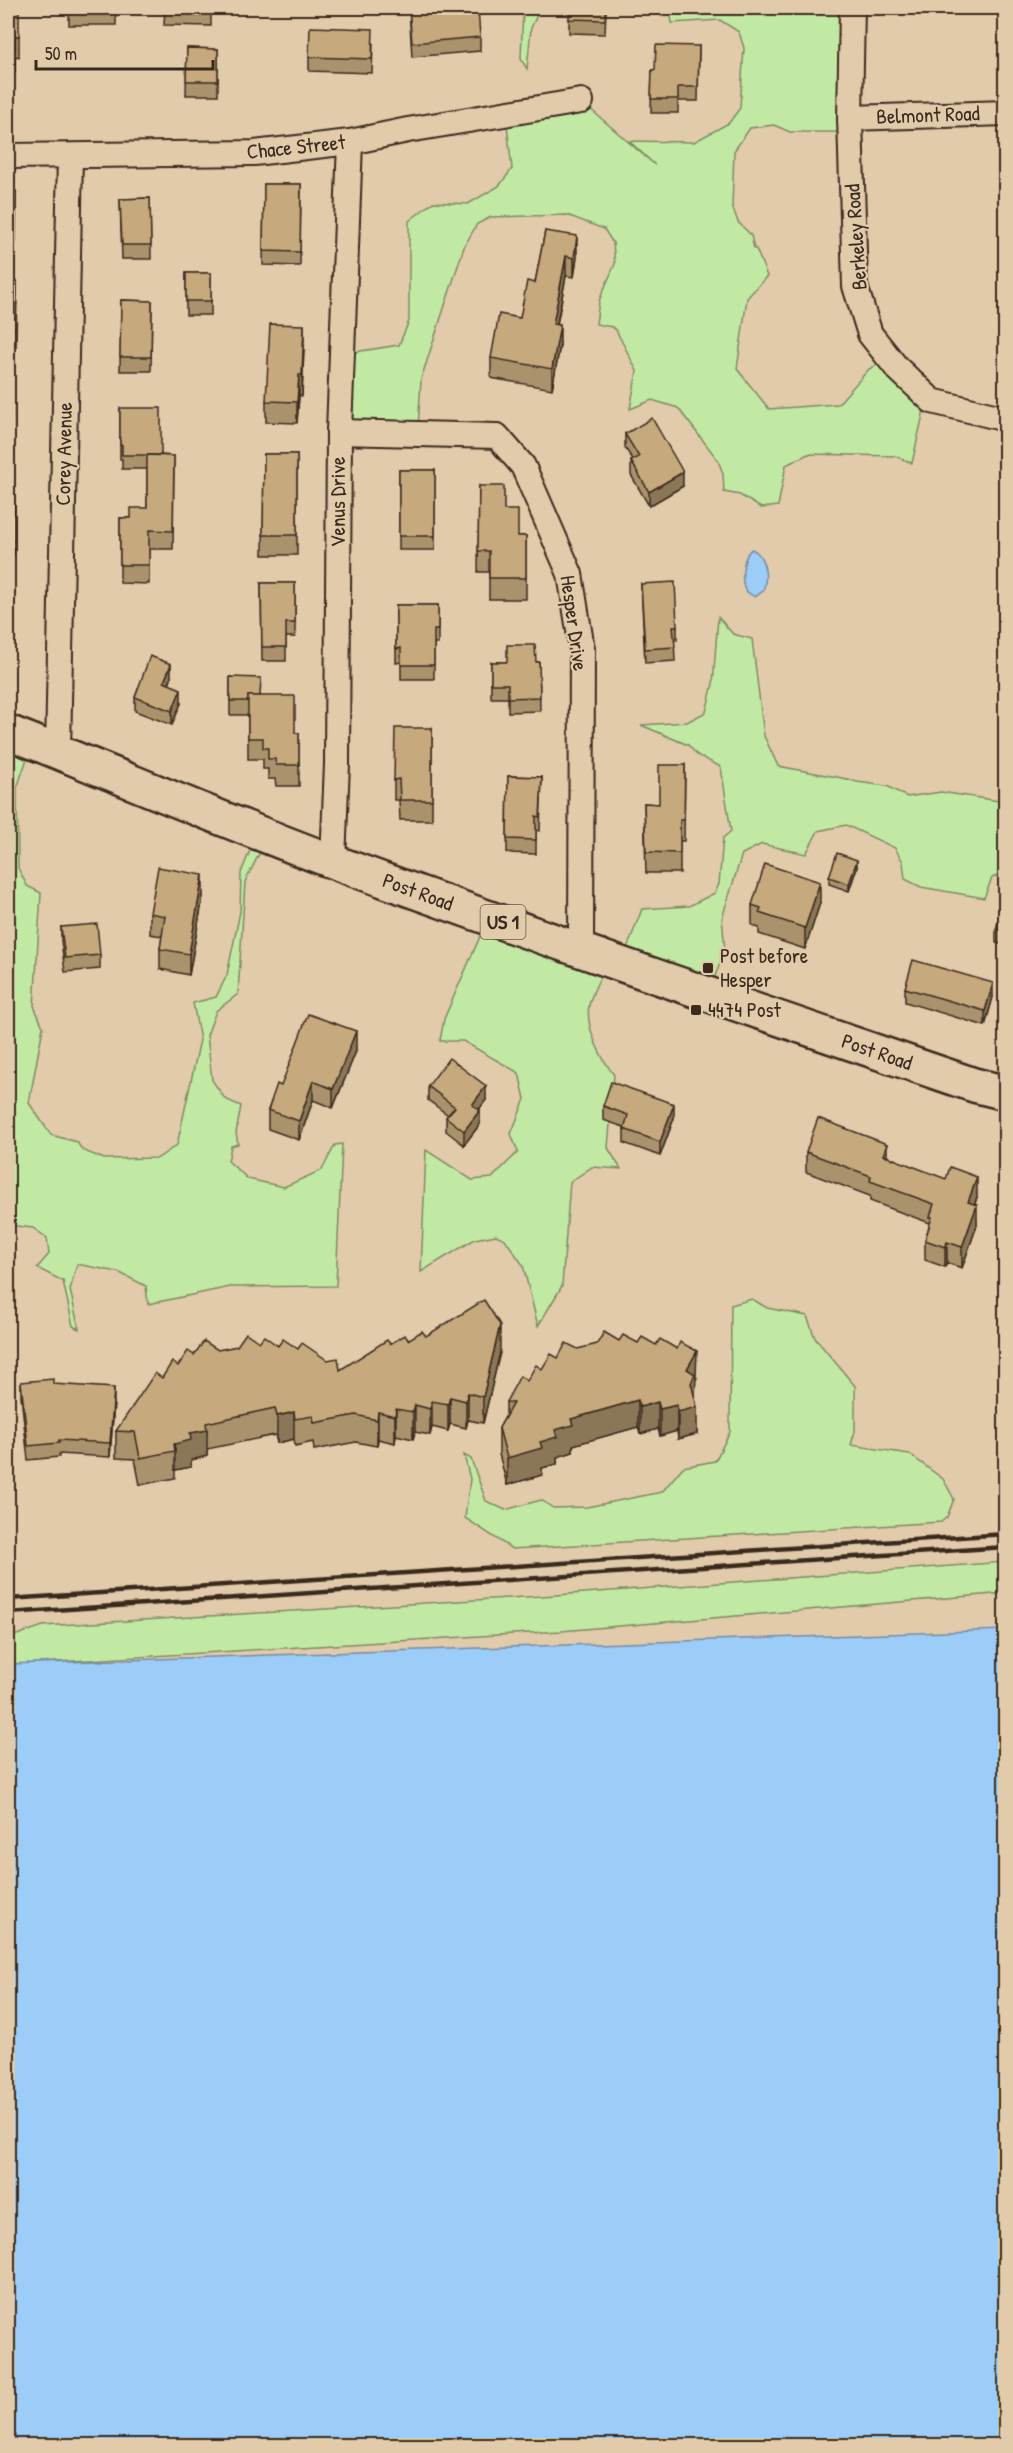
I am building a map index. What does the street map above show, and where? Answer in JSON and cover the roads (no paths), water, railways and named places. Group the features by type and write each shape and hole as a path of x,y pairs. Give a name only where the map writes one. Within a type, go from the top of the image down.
{"main road":[{"name":"Post Road","path":"8,732 156,793 333,861 580,950 974,1085 1005,1093"}],"street":[{"name":"Berkeley Road","path":"852,8 850,118 855,286 870,334 897,368 932,401 1005,419"},
{"name":"Chace Street","path":"8,156 254,153 350,142 581,101"},
{"name":"Belmont Road","path":"850,118 1005,112"},
{"name":"Venus Drive","path":"333,861 337,764 339,432 350,142"},
{"name":"Corey Avenue","path":"58,752 70,156"},
{"name":"Hesper Drive","path":"339,432 497,436 523,466 533,487 570,574 582,649 580,950"}],"water":[{"path":"752,549 757,552 765,568 763,591 755,597 745,590 743,578 745,561"},
{"path":"1005,1630 1005,2445 8,2445 8,1664"}],"railway":[{"path":"8,1599 1006,1534"},
{"path":"8,1613 1006,1547"}],"place":[{"name":"Post before Hesper","path":"708,968"},
{"name":"4474 Post","path":"696,1010"}]}
